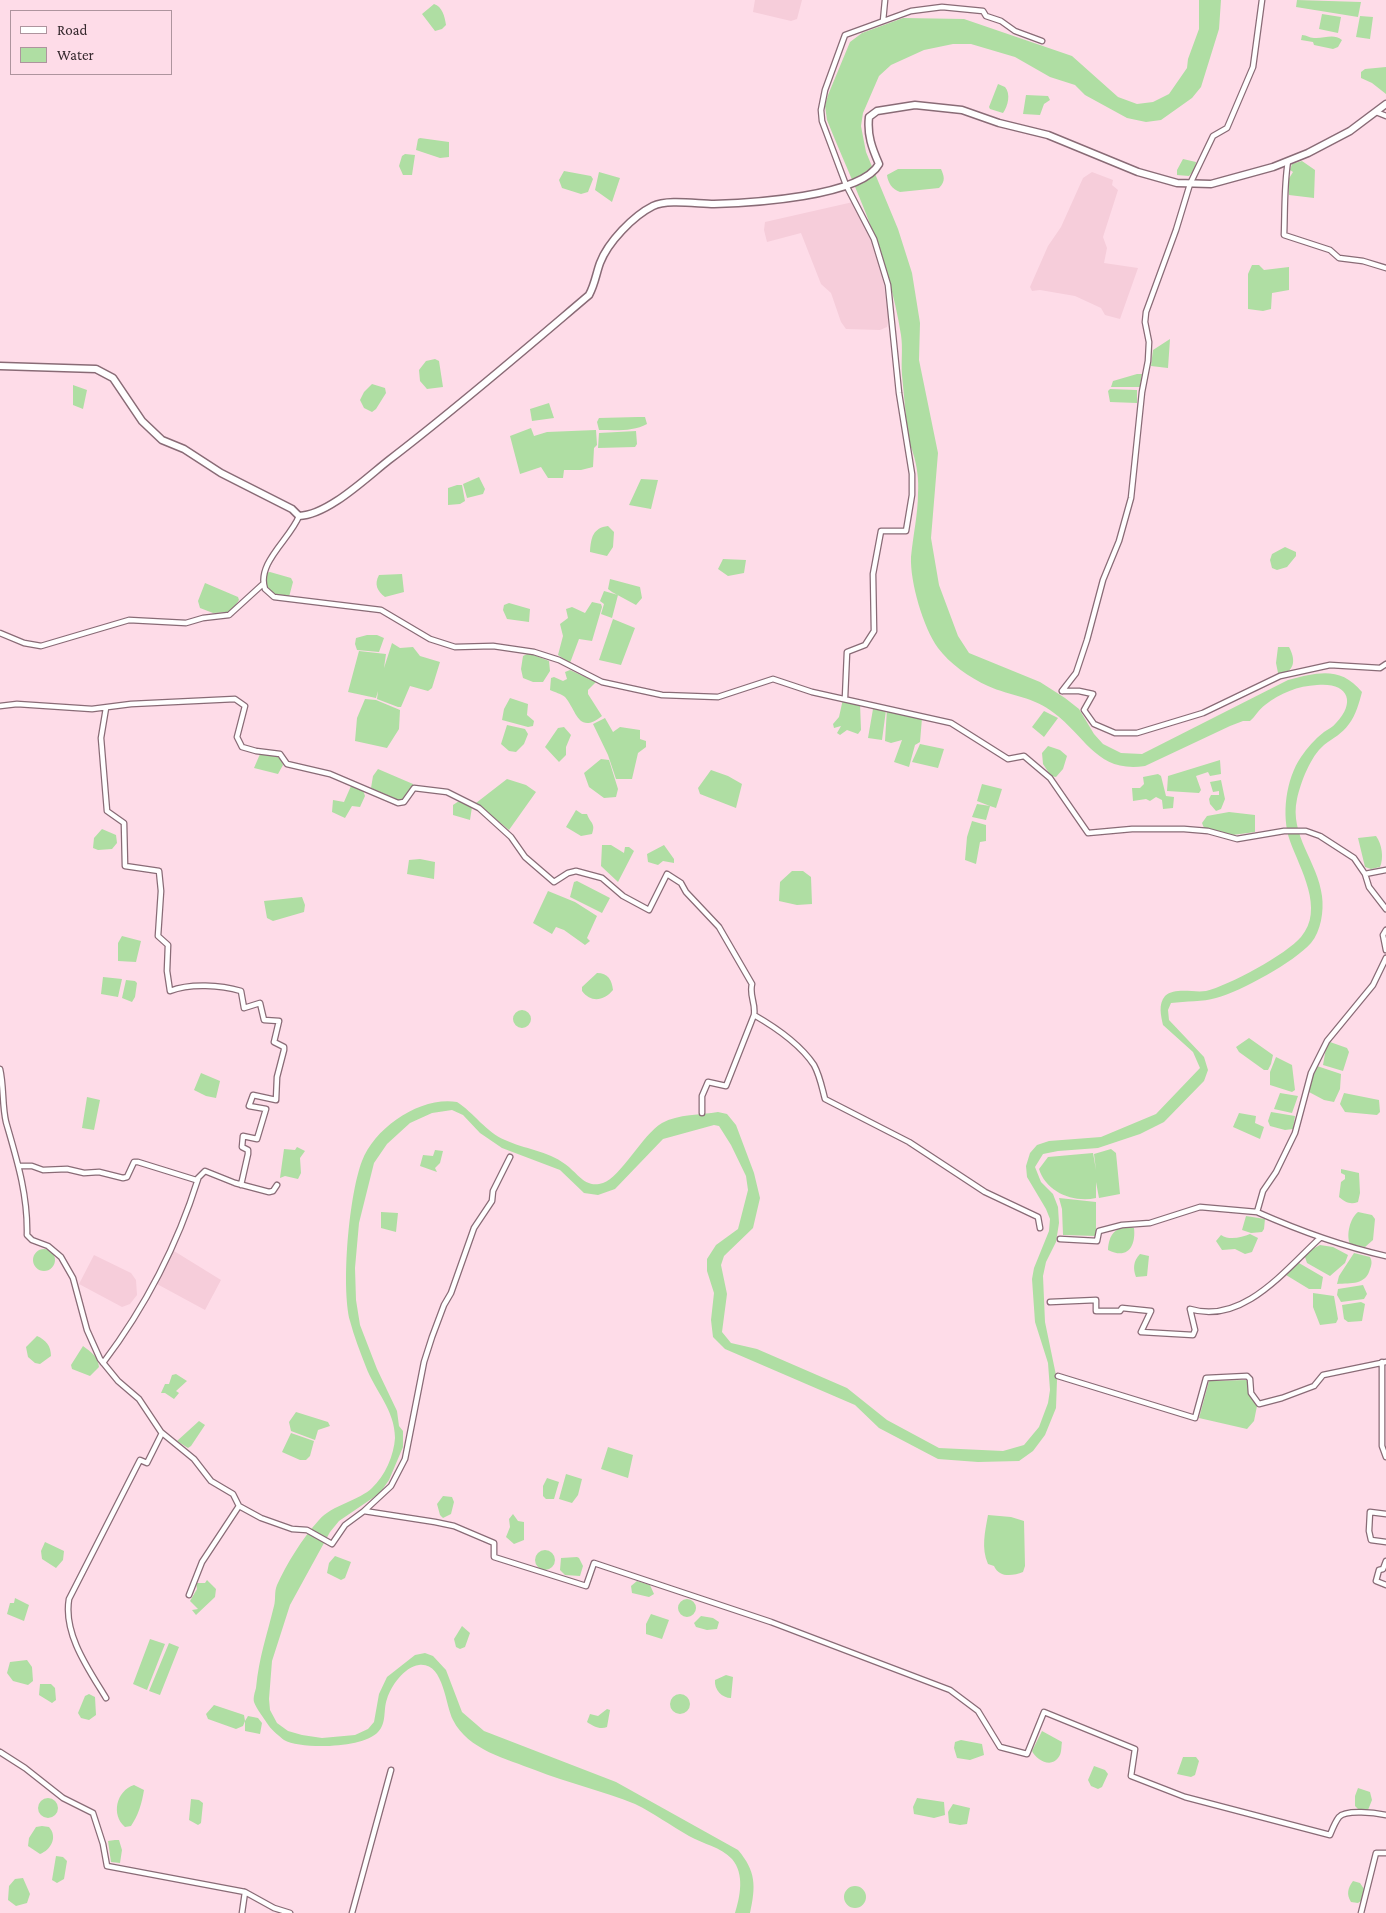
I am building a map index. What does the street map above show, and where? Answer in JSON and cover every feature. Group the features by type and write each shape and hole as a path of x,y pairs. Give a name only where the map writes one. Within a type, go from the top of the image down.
{"street":[{"path":"883,21 885,0"},
{"path":"1262,0 1254,67 1227,128 1213,136 1190,184 1176,230 1146,312 1145,322 1149,342 1148,361 1142,392 1131,498 1119,541 1103,580 1079,665 1076,673 1062,692 1079,690 1094,694 1084,710 1094,724 1115,733 1137,733 1203,713 1280,676 1330,665 1380,668 1386,664"},
{"path":"845,698 847,652 865,645 874,630 873,574 881,531 906,531 912,495 912,474 898,393 888,285 874,239 847,185 822,121 822,100 845,35 911,10 942,7 983,12 986,16 1001,21 1015,31 1042,41"},
{"path":"299,516 316,513 346,494 441,421 589,295 596,282 600,264 616,236 655,205 764,201 810,194 847,185 875,170 879,164 869,139 869,117 877,111 915,105 934,105 962,110 999,123 1048,135 1138,172 1177,183 1211,184 1288,161 1308,153 1350,131 1386,104"},
{"path":"1376,112 1386,116"},
{"path":"1288,161 1285,182 1284,236 1330,250 1339,258 1363,261 1386,268"},
{"path":"0,366 96,369 113,378 142,421 162,440 184,449 221,473 292,509 299,516"},
{"path":"0,634 24,643 41,646 129,620 186,623 203,618 230,615 263,584 268,564 282,541 295,527 299,516"},
{"path":"263,584 265,589 274,598 381,610 430,639 455,647 494,646 534,652 559,660 602,682 662,695 718,697 773,679 812,692 951,723 1008,759 1024,756 1050,778 1088,833 1132,829 1184,829 1208,831 1237,839 1300,830 1320,836 1354,858 1365,874 1369,887 1386,909"},
{"path":"0,706 16,704 92,709 193,700 235,699 245,706 237,737 242,747 280,754 287,764 330,774 398,802 404,802 414,788 447,792 479,808 511,837 525,857 554,882 568,873 576,871 602,878 623,896 649,910 667,874 681,883 686,892 719,927 752,984 750,994 756,1006 726,1086 708,1082 702,1096 702,1113"},
{"path":"106,708 102,738 107,811 124,824 125,866 158,871 161,891 158,936 168,945 167,971 170,991 187,987 232,988 241,991 244,1008 260,1003 264,1020 279,1021 274,1042 284,1047 284,1050 277,1077 276,1100 253,1095 250,1106 266,1109 257,1139 244,1136 242,1147 248,1150 248,1154 241,1185"},
{"path":"1365,874 1386,870"},
{"path":"1386,930 1382,935 1386,950"},
{"path":"1257,1212 1263,1191 1276,1172 1295,1133 1311,1073 1327,1040 1373,985 1386,958"},
{"path":"754,1015 772,1025 814,1065 820,1078 825,1099 830,1104 909,1142 985,1192 1038,1217 1040,1228"},
{"path":"0,1069 6,1120 20,1166 27,1203 27,1235 32,1240 48,1246 61,1257 72,1278 87,1330 103,1363 118,1381 139,1399 162,1433 194,1459 211,1481 233,1494 239,1506 277,1524 306,1530 332,1544 345,1525 364,1511 391,1486 405,1459 424,1362 432,1336 444,1305 452,1293 474,1228 492,1201 493,1191 510,1157"},
{"path":"20,1166 32,1166 43,1170 67,1169 84,1174 98,1172 123,1178 134,1162 138,1162 198,1179"},
{"path":"103,1363 155,1285 186,1219 198,1179 205,1170 241,1185 270,1192 274,1191 277,1185"},
{"path":"1060,1239 1097,1240 1098,1230 1150,1223 1200,1207 1257,1212 1349,1248 1386,1256"},
{"path":"1050,1302 1096,1300 1096,1310 1120,1312 1122,1308 1151,1311 1142,1332 1193,1335 1195,1330 1190,1309 1203,1313 1221,1311 1250,1298 1268,1287 1320,1238"},
{"path":"1058,1376 1195,1418 1206,1378 1247,1376 1250,1379 1251,1392 1259,1404 1314,1386 1323,1375 1384,1362 1382,1446 1386,1457"},
{"path":"106,1698 78,1648 67,1612 69,1600 140,1460 147,1463 162,1433"},
{"path":"189,1595 202,1562 239,1506"},
{"path":"364,1511 454,1526 494,1543 494,1557 586,1586 594,1563 770,1622 950,1690 978,1711 1000,1747 1027,1754 1044,1712 1135,1749 1131,1776 1185,1796 1330,1835 1339,1817 1343,1814 1367,1812 1386,1815"},
{"path":"1386,1514 1370,1512 1369,1531 1371,1540 1386,1542"},
{"path":"1386,1561 1383,1569 1379,1570 1376,1581 1386,1585"},
{"path":"0,1752 63,1798 93,1813 103,1844 107,1866 245,1892 274,1908 290,1913"},
{"path":"352,1913 390,1770"},
{"path":"1361,1913 1376,1853 1386,1852"},
{"path":"242,1913 245,1892"}],"shaded area":[{"path":"755,0 802,0 797,19 791,21 753,12"},
{"path":"1092,172 1113,180 1112,185 1118,190 1103,237 1107,248 1104,263 1138,268 1120,319 1105,315 1101,308 1075,296 1040,290 1032,291 1030,287 1048,246 1061,227 1083,178"},
{"path":"853,202 879,254 889,319 887,327 880,330 846,329 841,322 831,293 821,284 801,233 767,242 764,230 765,222"},
{"path":"174,1251 221,1280 205,1310 157,1284"},
{"path":"94,1255 131,1273 136,1280 137,1295 130,1304 122,1307 79,1284"}],"water":[{"path":"1199,0 1221,0 1219,29 1201,87 1192,98 1161,120 1146,122 1127,118 1085,95 1075,85 1050,77 1015,57 971,44 953,44 924,50 891,65 879,76 863,113 861,126 866,152 898,229 912,273 920,323 919,360 938,453 931,538 939,585 958,636 969,653 1040,682 1065,698 1079,709 1094,734 1103,744 1121,753 1142,754 1288,680 1299,677 1319,673 1337,675 1346,678 1362,692 1355,713 1346,728 1324,745 1314,756 1297,799 1297,825 1300,837 1315,872 1322,896 1321,921 1311,943 1293,959 1239,989 1211,999 1171,1003 1168,1010 1169,1020 1204,1057 1208,1070 1204,1081 1164,1122 1140,1134 1098,1148 1043,1154 1035,1167 1041,1182 1053,1194 1058,1207 1059,1223 1056,1242 1046,1262 1043,1276 1045,1322 1057,1380 1056,1408 1045,1435 1033,1451 1019,1461 978,1462 938,1459 879,1428 855,1405 725,1349 713,1337 711,1320 714,1293 707,1271 707,1259 716,1245 738,1229 748,1190 746,1176 731,1145 719,1126 714,1125 663,1139 615,1189 598,1195 584,1193 560,1170 502,1148 480,1133 463,1115 452,1110 432,1113 410,1123 387,1144 374,1163 359,1223 355,1268 356,1300 360,1325 377,1369 397,1411 399,1426 403,1431 403,1447 389,1480 380,1493 339,1521 330,1532 290,1605 272,1661 269,1699 270,1710 277,1723 288,1731 302,1735 322,1738 355,1735 368,1729 374,1722 379,1694 387,1677 415,1655 425,1653 433,1656 446,1670 462,1712 484,1731 616,1782 738,1850 748,1865 754,1887 750,1913 735,1913 740,1893 740,1878 736,1865 728,1855 689,1836 635,1804 547,1775 512,1762 478,1746 468,1739 453,1720 439,1677 434,1670 427,1666 419,1665 408,1669 399,1678 387,1699 383,1725 378,1732 371,1737 347,1744 318,1746 284,1740 269,1726 255,1705 254,1696 259,1666 275,1603 276,1588 285,1568 295,1551 319,1520 331,1510 367,1492 377,1483 388,1465 394,1445 395,1438 392,1418 370,1376 357,1344 347,1305 346,1264 350,1217 357,1176 368,1148 388,1126 401,1116 415,1109 443,1101 457,1102 498,1137 551,1156 591,1184 603,1183 617,1173 654,1129 662,1123 690,1115 718,1112 727,1114 736,1125 754,1173 760,1198 753,1228 724,1256 721,1265 727,1294 722,1332 731,1343 757,1349 847,1388 887,1420 939,1448 1003,1451 1024,1445 1039,1427 1048,1403 1050,1390 1048,1363 1035,1322 1032,1279 1034,1268 1049,1231 1050,1219 1027,1177 1026,1166 1030,1153 1037,1145 1049,1141 1101,1137 1156,1114 1200,1068 1193,1052 1163,1025 1161,1006 1165,996 1179,991 1206,991 1228,983 1271,960 1301,937 1308,926 1311,902 1304,876 1287,831 1286,798 1292,776 1301,757 1317,738 1336,723 1346,707 1347,701 1346,695 1336,687 1317,685 1296,689 1271,701 1250,721 1243,721 1230,726 1145,766 1129,767 1104,759 1054,713 1039,703 981,683 960,670 943,654 932,639 927,628 915,591 911,567 918,478 908,438 902,375 902,340 896,306 880,251 827,120 825,106 850,42 862,33 903,18 964,19 1072,56 1118,97 1137,104 1153,102 1169,94 1187,68 1188,59 1199,29"},
{"path":"1297,0 1361,2 1358,17 1296,7"},
{"path":"434,4 441,9 446,25 442,29 435,31 422,14"},
{"path":"1322,14 1341,17 1338,33 1319,29"},
{"path":"1360,16 1373,17 1370,39 1356,37"},
{"path":"1302,35 1314,38 1335,37 1342,40 1338,47 1333,49 1301,40"},
{"path":"1386,67 1386,94 1372,83 1361,78 1361,72 1365,69"},
{"path":"998,84 1005,87 1008,93 1007,104 1003,113 989,107"},
{"path":"1026,95 1048,96 1050,100 1044,104 1040,115 1023,114"},
{"path":"418,139 449,142 449,157 440,158 416,150"},
{"path":"405,154 415,155 412,175 403,175 399,166 402,156"},
{"path":"1183,159 1196,162 1195,169 1189,176 1177,175 1177,170"},
{"path":"1302,161 1315,170 1314,198 1289,195 1288,180 1293,172 1290,170 1292,164"},
{"path":"898,169 941,169 944,181 939,188 900,192 891,185 887,175"},
{"path":"564,171 591,176 593,179 588,192 581,194 562,188 559,180"},
{"path":"599,172 620,178 612,202 595,190"},
{"path":"1252,265 1259,265 1264,270 1289,267 1289,290 1272,293 1271,309 1263,311 1248,309 1248,274"},
{"path":"1170,339 1168,368 1151,366 1153,350"},
{"path":"435,359 439,361 443,387 427,389 420,381 419,370 426,361"},
{"path":"1142,374 1140,387 1111,387 1113,381"},
{"path":"372,384 385,388 386,393 372,412 364,408 360,400 364,392"},
{"path":"73,385 87,390 83,409 73,405"},
{"path":"1110,389 1137,390 1137,403 1110,402 1108,391"},
{"path":"549,403 554,418 532,421 530,409"},
{"path":"645,417 647,424 630,429 599,430 597,422 599,418"},
{"path":"531,428 534,436 547,432 596,430 597,445 594,448 593,467 581,470 564,470 563,478 548,478 541,467 520,474 510,436"},
{"path":"636,431 637,444 635,447 598,448 599,433"},
{"path":"479,477 485,489 483,494 467,498 463,484"},
{"path":"641,479 658,480 651,509 629,505"},
{"path":"462,485 465,501 460,504 448,505 448,488"},
{"path":"608,526 614,532 613,547 607,556 590,552 591,542 596,531"},
{"path":"1285,547 1296,552 1296,556 1287,567 1277,570 1272,568 1270,560 1272,554"},
{"path":"723,559 746,560 744,573 728,576 718,569"},
{"path":"270,572 291,578 293,582 289,597 273,594 270,591 266,584 266,573"},
{"path":"402,574 404,592 385,597 377,587 379,575"},
{"path":"610,579 640,587 642,598 636,605 612,592 608,589"},
{"path":"205,583 238,597 239,600 231,612 213,613 200,608 198,601"},
{"path":"604,591 618,595 612,618 601,614 604,604 600,601"},
{"path":"592,602 601,604 602,607 592,641 579,639 570,663 558,655 563,636 560,624 568,618 566,609 572,607 585,613"},
{"path":"509,603 530,609 529,622 507,619 503,610 504,605"},
{"path":"613,619 635,628 621,665 599,660"},
{"path":"377,635 384,638 379,652 357,650 356,638"},
{"path":"392,643 400,648 413,647 420,656 440,662 432,688 428,691 410,686 401,707 377,699 378,691 376,698 348,692 359,651 386,654 384,668"},
{"path":"1278,647 1289,647 1293,659 1290,670 1282,674 1278,673 1276,663"},
{"path":"529,653 549,661 550,671 543,682 533,682 523,678 521,669 523,656"},
{"path":"570,670 596,682 588,690 588,694 602,716 594,721 583,722 565,697 550,690 551,678 554,677 563,681 567,679 565,672"},
{"path":"510,698 528,704 527,715 534,721 533,726 528,727 502,720 504,709"},
{"path":"365,699 376,700 400,710 399,729 387,748 355,741 357,718"},
{"path":"843,699 860,703 861,730 858,734 847,730 840,735 837,733 841,726 834,728 833,724 839,717"},
{"path":"873,709 886,710 882,740 868,738"},
{"path":"887,709 922,718 920,742 915,745 909,767 894,762 902,740 891,743 885,741"},
{"path":"1044,711 1058,718 1044,737 1032,727"},
{"path":"605,718 613,732 620,727 640,730 640,739 646,741 646,747 638,753 632,779 616,779 608,755 593,724"},
{"path":"507,725 525,729 528,734 524,744 516,752 509,751 501,744"},
{"path":"564,727 571,735 566,747 566,755 559,762 545,747 558,728"},
{"path":"920,744 944,749 938,768 912,762"},
{"path":"1048,746 1060,750 1067,756 1063,769 1056,777 1051,776 1043,764 1042,753"},
{"path":"260,754 280,757 283,765 278,774 254,768"},
{"path":"601,759 609,760 618,789 616,797 604,798 589,787 584,773"},
{"path":"1220,760 1221,774 1210,776 1208,772 1196,776 1201,790 1199,793 1167,791 1168,776"},
{"path":"378,769 413,784 413,790 401,801 371,788 373,776"},
{"path":"711,770 728,776 742,784 736,808 700,794 698,788"},
{"path":"1158,774 1161,776 1166,796 1174,797 1173,808 1163,809 1162,800 1156,797 1150,801 1146,799 1133,801 1132,788 1140,788 1144,784 1143,777"},
{"path":"507,779 526,785 536,792 509,830 476,803"},
{"path":"1221,780 1225,799 1221,809 1216,811 1210,804 1209,799 1211,795 1219,795 1219,791 1213,792 1210,782"},
{"path":"982,784 1002,789 996,808 977,801"},
{"path":"351,786 363,790 365,796 360,807 352,806 345,818 332,812 333,800 344,802"},
{"path":"459,801 472,807 470,820 453,815 453,805"},
{"path":"977,804 990,806 986,820 972,817"},
{"path":"576,810 582,814 587,814 593,825 592,834 581,836 566,827"},
{"path":"1229,812 1255,815 1255,832 1233,835 1204,828 1202,823 1207,816"},
{"path":"972,821 986,825 986,841 980,842 976,864 965,860 967,837"},
{"path":"102,829 116,835 117,843 112,849 98,850 93,848 94,838"},
{"path":"1376,836 1381,847 1382,859 1380,867 1371,869 1365,867 1358,838"},
{"path":"602,845 611,845 624,853 625,847 629,847 634,851 618,882 601,866"},
{"path":"664,845 674,859 674,863 663,861 658,865 648,862 647,854"},
{"path":"420,859 435,862 434,879 407,874 409,860"},
{"path":"792,871 803,871 811,877 812,904 797,905 779,901 780,882"},
{"path":"577,881 610,898 602,913 570,897 574,882"},
{"path":"548,891 575,902 597,916 587,938 590,941 585,945 564,930 556,927 552,934 533,923"},
{"path":"302,897 305,905 304,912 273,921 267,918 264,901"},
{"path":"122,936 141,941 136,962 118,961 118,943"},
{"path":"597,973 604,974 609,978 613,990 602,998 593,999 582,991 582,987"},
{"path":"103,977 122,979 118,997 101,994"},
{"path":"126,980 137,983 135,997 132,1002 122,998"},
{"path":"522,1010 530,1015 531,1019 526,1027 522,1028 514,1023 513,1019 518,1011"},
{"path":"1249,1038 1273,1055 1268,1070 1264,1070 1239,1052 1236,1047"},
{"path":"1330,1042 1347,1048 1349,1052 1343,1071 1323,1065 1326,1048"},
{"path":"1276,1057 1292,1065 1295,1090 1292,1092 1270,1085 1270,1072"},
{"path":"1317,1066 1341,1074 1340,1089 1334,1102 1324,1100 1309,1092"},
{"path":"201,1073 220,1081 216,1098 206,1096 194,1090"},
{"path":"1280,1093 1298,1096 1292,1113 1274,1109"},
{"path":"1344,1093 1379,1100 1380,1112 1377,1115 1345,1112 1340,1104"},
{"path":"87,1097 100,1100 94,1130 82,1128"},
{"path":"1271,1112 1295,1116 1293,1129 1285,1130 1270,1126 1268,1121"},
{"path":"1239,1113 1256,1116 1255,1123 1264,1127 1260,1139 1233,1127"},
{"path":"297,1147 305,1151 300,1158 301,1173 298,1179 285,1176 280,1178 284,1149 295,1150"},
{"path":"1111,1149 1116,1153 1120,1194 1099,1198 1096,1182 1096,1198 1078,1199 1070,1197 1054,1190 1039,1169 1048,1157 1093,1153 1096,1170 1094,1154"},
{"path":"435,1150 443,1151 440,1163 435,1168 437,1172 420,1166 423,1155 433,1156"},
{"path":"1341,1169 1359,1173 1360,1193 1358,1202 1348,1202 1339,1197 1341,1182 1345,1179"},
{"path":"1059,1198 1096,1202 1096,1236 1063,1235 1062,1209"},
{"path":"381,1212 398,1213 396,1232 381,1228"},
{"path":"1358,1212 1372,1215 1375,1219 1373,1240 1365,1247 1350,1244 1349,1240 1351,1222"},
{"path":"1246,1216 1265,1219 1262,1232 1251,1233 1242,1230"},
{"path":"1134,1228 1134,1240 1129,1250 1115,1253 1108,1250 1111,1236 1117,1230"},
{"path":"1250,1234 1258,1238 1252,1252 1245,1254 1235,1249 1222,1250 1216,1241 1221,1235 1232,1238"},
{"path":"1320,1245 1333,1247 1348,1255 1345,1263 1330,1276 1307,1263 1305,1257 1307,1252"},
{"path":"44,1249 52,1252 55,1260 52,1268 44,1271 36,1268 33,1260 36,1252"},
{"path":"1354,1253 1370,1257 1371,1264 1368,1274 1361,1281 1337,1284 1339,1276"},
{"path":"1140,1254 1149,1256 1147,1276 1136,1277 1134,1265"},
{"path":"1299,1263 1323,1277 1321,1289 1309,1289 1286,1275"},
{"path":"1363,1285 1367,1294 1364,1299 1341,1302 1337,1295 1338,1289"},
{"path":"1313,1293 1334,1296 1338,1319 1336,1323 1320,1325 1313,1307"},
{"path":"1361,1302 1365,1304 1362,1321 1348,1322 1344,1319 1342,1305"},
{"path":"37,1336 43,1339 51,1352 51,1356 40,1364 35,1363 28,1357 26,1347"},
{"path":"83,1346 94,1355 99,1367 90,1376 72,1369 71,1365"},
{"path":"176,1374 187,1381 176,1391 179,1393 174,1399 165,1393 161,1393 165,1384 169,1384 172,1375"},
{"path":"1246,1380 1248,1382 1249,1394 1257,1406 1254,1421 1247,1429 1199,1418 1209,1381"},
{"path":"296,1412 328,1422 330,1426 318,1430 315,1440 291,1431 289,1422"},
{"path":"199,1421 205,1425 191,1446 188,1448 177,1441"},
{"path":"291,1433 314,1441 310,1456 306,1460 300,1460 282,1452"},
{"path":"608,1447 633,1455 628,1478 601,1469"},
{"path":"566,1474 582,1479 578,1495 572,1503 559,1499"},
{"path":"547,1478 559,1482 554,1499 546,1499 543,1496 543,1486"},
{"path":"443,1496 452,1497 454,1502 451,1514 443,1518 440,1515 437,1504"},
{"path":"513,1514 518,1521 524,1522 524,1540 514,1544 506,1537 510,1527 509,1519"},
{"path":"988,1515 1011,1517 1024,1521 1025,1566 1023,1572 1007,1575 999,1573 994,1566 988,1564 984,1546"},
{"path":"45,1542 64,1551 63,1560 56,1568 42,1559 41,1551"},
{"path":"545,1550 552,1553 555,1560 552,1567 545,1570 538,1567 535,1560 538,1553"},
{"path":"335,1556 351,1562 345,1578 341,1580 327,1573 329,1563"},
{"path":"577,1557 583,1566 580,1576 565,1575 560,1570 561,1558"},
{"path":"207,1580 216,1589 215,1597 196,1615 192,1610 198,1609 190,1601 197,1589 196,1583 205,1583"},
{"path":"637,1581 650,1585 654,1594 649,1597 632,1593 631,1586"},
{"path":"15,1598 29,1605 24,1621 7,1614 10,1603 14,1603"},
{"path":"683,1599 691,1599 696,1604 694,1615 683,1617 678,1612 678,1604"},
{"path":"651,1614 669,1620 662,1639 646,1634 646,1624"},
{"path":"701,1616 713,1618 719,1622 717,1629 707,1630 696,1627 694,1623"},
{"path":"462,1626 470,1633 465,1647 460,1649 456,1647 454,1639"},
{"path":"150,1639 165,1644 147,1690 133,1684"},
{"path":"169,1643 179,1647 160,1695 149,1691"},
{"path":"27,1660 32,1667 33,1681 28,1685 13,1681 7,1673 10,1662"},
{"path":"726,1675 733,1677 731,1698 719,1693 715,1684 715,1680"},
{"path":"40,1684 51,1684 55,1688 56,1700 52,1703 39,1695"},
{"path":"89,1694 95,1697 96,1715 89,1720 81,1718 78,1713 85,1696"},
{"path":"680,1694 687,1697 690,1704 687,1711 680,1714 673,1711 670,1704 673,1697"},
{"path":"214,1705 244,1715 245,1721 243,1726 236,1729 208,1719 206,1714"},
{"path":"607,1709 610,1710 607,1727 599,1728 587,1722 590,1714 598,1716"},
{"path":"248,1716 258,1718 262,1723 260,1734 245,1731 245,1721"},
{"path":"1042,1731 1062,1742 1061,1752 1055,1761 1044,1762 1032,1751"},
{"path":"961,1740 982,1744 984,1755 970,1760 957,1758 954,1748 955,1742"},
{"path":"1183,1757 1196,1757 1199,1761 1195,1775 1191,1777 1177,1774"},
{"path":"1094,1766 1105,1770 1108,1774 1102,1787 1098,1789 1091,1786 1088,1780"},
{"path":"134,1785 144,1790 143,1795 131,1826 125,1827 118,1816 118,1804 123,1792"},
{"path":"1358,1788 1370,1792 1372,1800 1368,1810 1359,1810 1355,1806 1355,1796"},
{"path":"48,1798 55,1801 58,1808 55,1815 48,1818 41,1815 38,1808 41,1801"},
{"path":"917,1798 944,1802 945,1815 934,1818 914,1814 913,1807"},
{"path":"191,1799 199,1800 203,1803 201,1823 198,1825 189,1820"},
{"path":"953,1804 970,1808 967,1824 949,1823 948,1812"},
{"path":"36,1827 49,1827 52,1831 53,1839 47,1850 40,1854 28,1846 29,1838"},
{"path":"119,1840 122,1850 120,1863 111,1862 108,1841"},
{"path":"56,1856 63,1857 67,1861 64,1879 57,1883 52,1880"},
{"path":"23,1878 30,1894 27,1903 16,1906 8,1900 9,1886 15,1879"},
{"path":"1353,1881 1360,1883 1364,1889 1361,1901 1358,1903 1351,1902 1348,1896"},
{"path":"855,1886 863,1889 866,1897 863,1905 855,1908 847,1905 844,1897 847,1889"}]}
